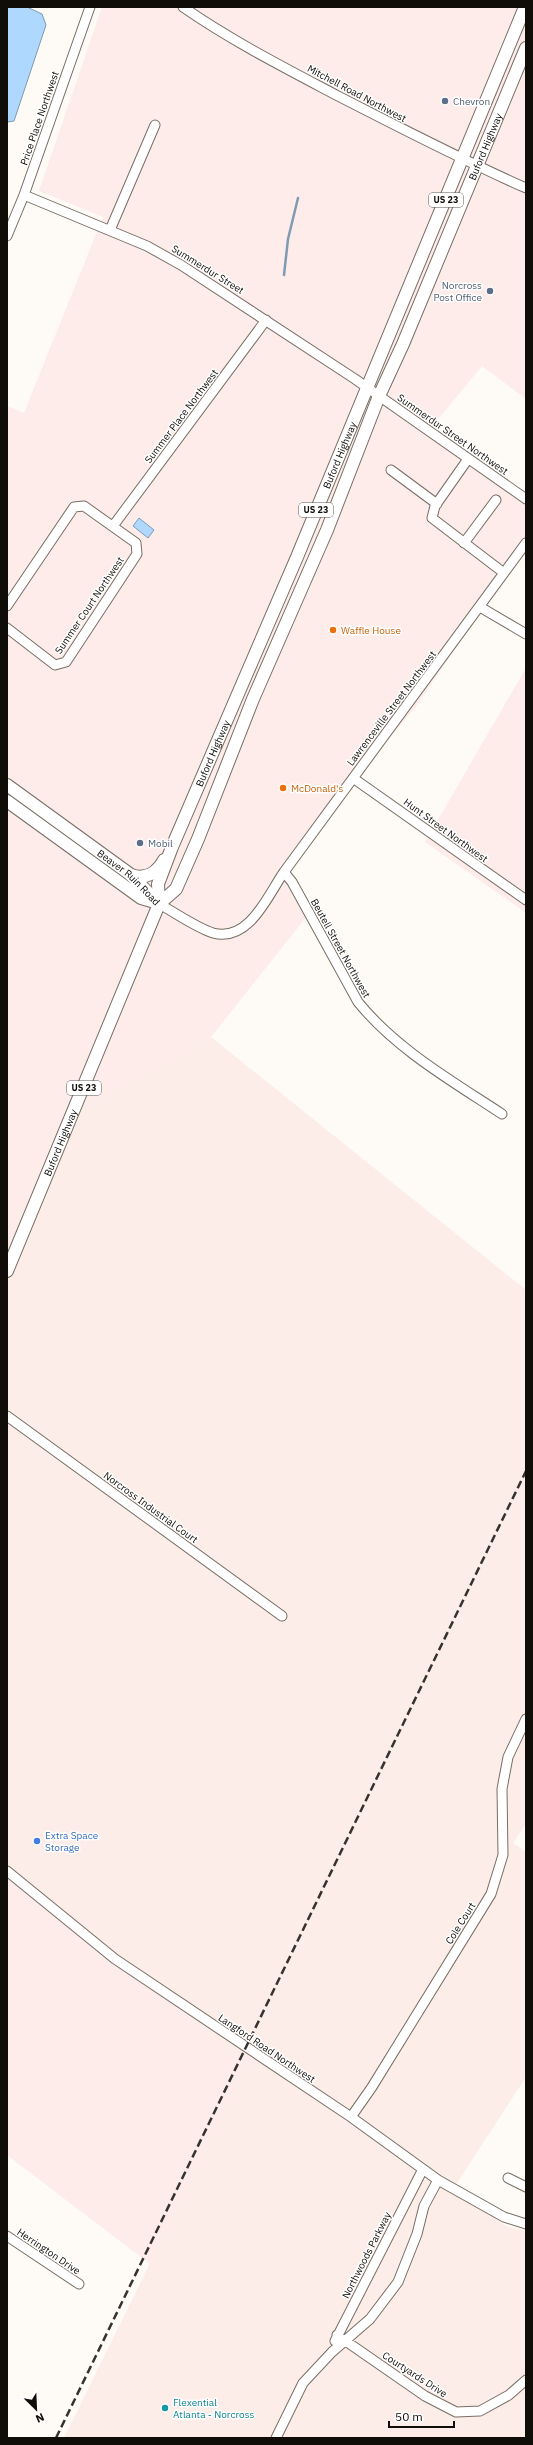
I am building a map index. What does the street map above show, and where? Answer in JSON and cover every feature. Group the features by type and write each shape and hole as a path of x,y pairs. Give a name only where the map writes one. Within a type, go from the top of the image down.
{"main road":[{"name":"Buford Highway","path":"160,904 158,884 172,847 248,670 526,7"},
{"name":"Buford Highway","path":"7,1271 160,904 176,889 263,677 327,530 379,396 478,167 526,48"},
{"path":"248,670 263,677"},
{"name":"Beaver Ruin Road","path":"7,785 131,875 160,904"},
{"name":"Beaver Ruin Road","path":"7,801 141,898 160,904"},
{"path":"131,875 138,877 149,875 159,869 172,847"}],"street":[{"name":"Price Place Northwest","path":"7,236 24,195 90,7"},
{"name":"Mitchell Road Northwest","path":"183,7 221,33 278,64 478,167 526,188"},
{"path":"110,230 155,125"},
{"name":"Summerdur Street","path":"24,195 147,246 178,263 367,387"},
{"name":"Summer Place Northwest","path":"112,526 266,320"},
{"name":"Summerdur Street Northwest","path":"367,387 526,499"},
{"path":"468,459 437,504 432,514 434,521 504,573"},
{"path":"391,470 437,504"},
{"path":"464,543 496,500"},
{"name":"Summer Court Northwest","path":"7,606 74,507 84,506 136,544 137,554 66,662 55,665 7,628"},
{"name":"Lawrenceville Street Northwest","path":"160,904 214,933 231,934 243,929 526,543"},
{"path":"480,607 526,634"},
{"name":"Hunt Street Northwest","path":"353,778 526,900"},
{"name":"Beutell Street Northwest","path":"284,872 292,882 358,1002 368,1015 379,1027 411,1052 502,1114"},
{"name":"Norcross Industrial Court","path":"7,1416 282,1616"},
{"name":"Cole Court","path":"351,2117 372,2087 491,1894 503,1855 502,1789 508,1757 526,1719"},
{"name":"Langford Road Northwest","path":"7,1871 115,1959 351,2117 438,2180 504,2217 526,2224"},
{"name":"Northwoods Parkway","path":"332,2352 337,2335 422,2169"},
{"path":"508,2178 526,2187"},
{"name":"Northwoods Parkway","path":"276,2438 302,2383 332,2352 370,2319 398,2282 417,2234 424,2206 438,2180"},
{"name":"Herrington Drive","path":"7,2236 79,2284"},
{"name":"Courtyards Drive","path":"337,2335 425,2396 456,2412 480,2411 509,2395 526,2380"}],"shaded area":[{"path":"102,7 526,7 526,399 482,366 425,435 526,499 526,543 415,708 329,809 282,874 311,911 211,1037 78,1112 7,1282 7,406 24,413 103,217 39,191"},
{"path":"526,668 526,913 425,842"},
{"path":"211,1037 526,1290 526,1824 513,1843 526,1852 526,2077 453,2189 506,2226 526,2231 526,2438 64,2438 246,2068 191,2018 7,1867 7,1282 78,1112"},
{"path":"7,1867 191,2018 246,2068 150,2264 7,2155"}],"water":[{"path":"7,7 27,7 42,14 46,25 14,121 7,122"},
{"path":"139,518 154,530 148,538 133,526"}],"waterway":[{"path":"284,275 288,239 298,198"}],"railway":[{"path":"56,2438 526,1471"}],"place":[{"name":"Chevron","path":"445,101"},
{"name":"Norcross Post Office","path":"490,291"},
{"name":"Waffle House","path":"333,630"},
{"name":"McDonald's","path":"283,788"},
{"name":"Mobil","path":"140,843"},
{"name":"Extra Space Storage","path":"37,1841"},
{"name":"Flexential Atlanta - Norcross","path":"165,2408"}]}
